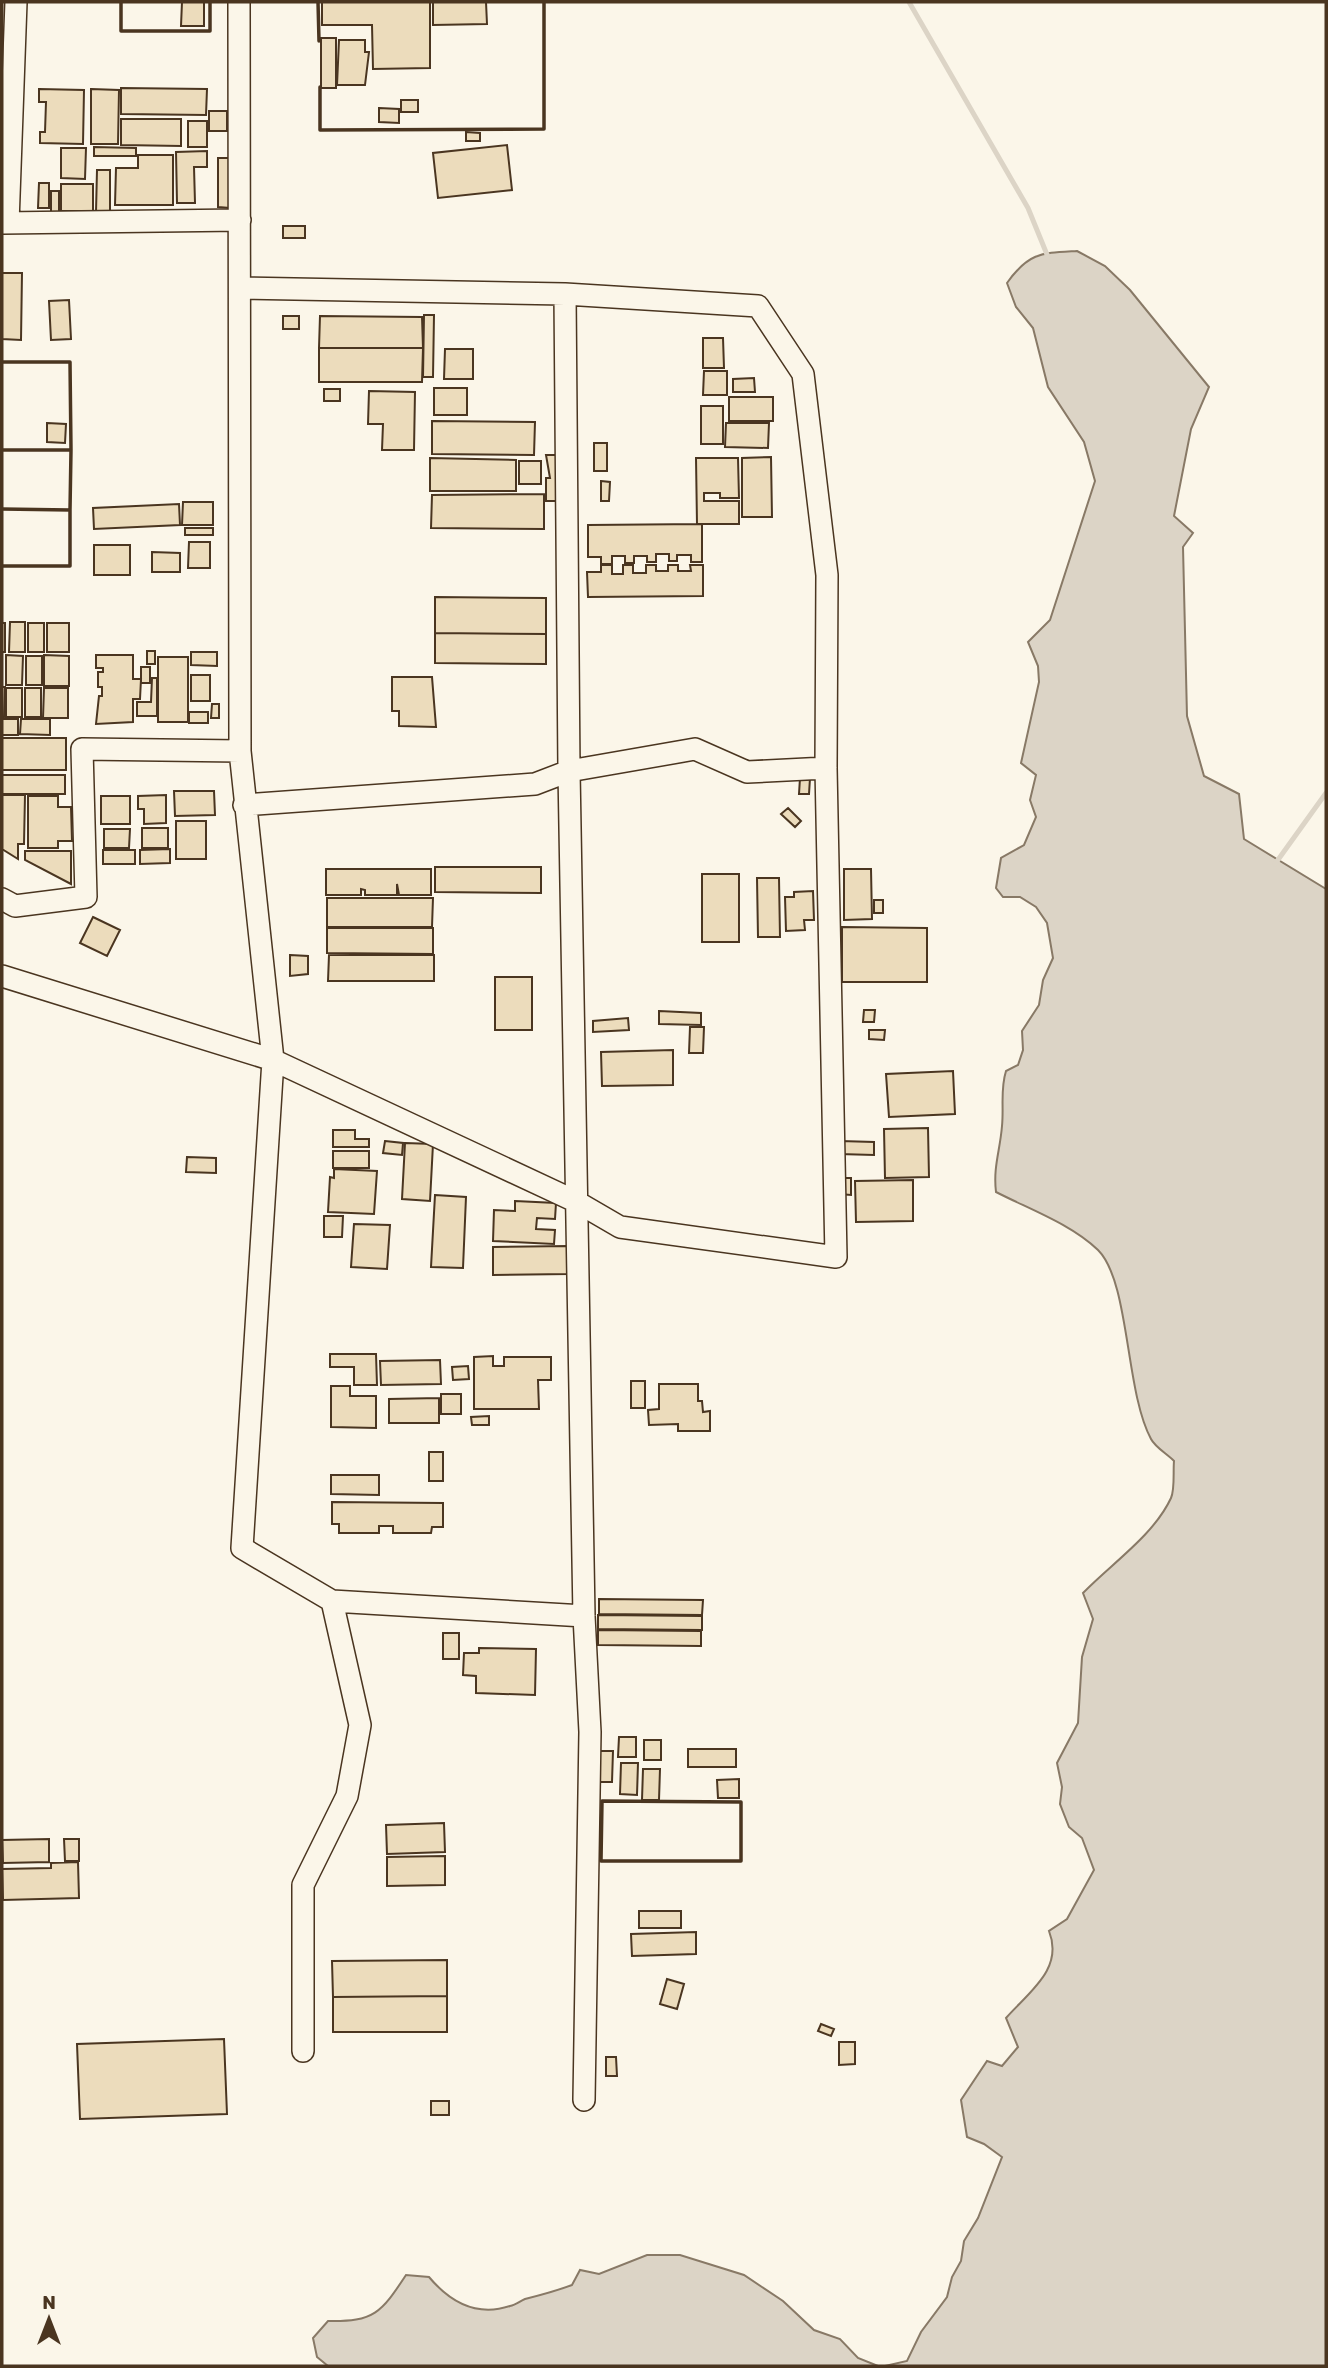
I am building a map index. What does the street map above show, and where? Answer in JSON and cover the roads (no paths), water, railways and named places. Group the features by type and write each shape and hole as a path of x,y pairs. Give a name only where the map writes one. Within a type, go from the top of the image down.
{"street":[{"path":"16,2 5,223 240,220"},
{"path":"239,2 242,288 237,402 240,751 273,1060 242,1548 332,1601 584,1616"},
{"path":"2,976 273,1060 577,1202 620,1227 836,1258 826,768 827,575 803,374 758,306 565,294 242,288"},
{"path":"565,294 569,771 584,1616 590,1732 584,2100"},
{"path":"2,899 15,906 86,897 82,749 240,751"},
{"path":"244,805 535,783 569,771 695,749 747,772 826,768"},
{"path":"303,2051 303,1885 347,1796 360,1725 332,1601"}],"waterway":[{"path":"909,2 1028,208 1048,257"},
{"path":"1275,864 1326,793"}]}
